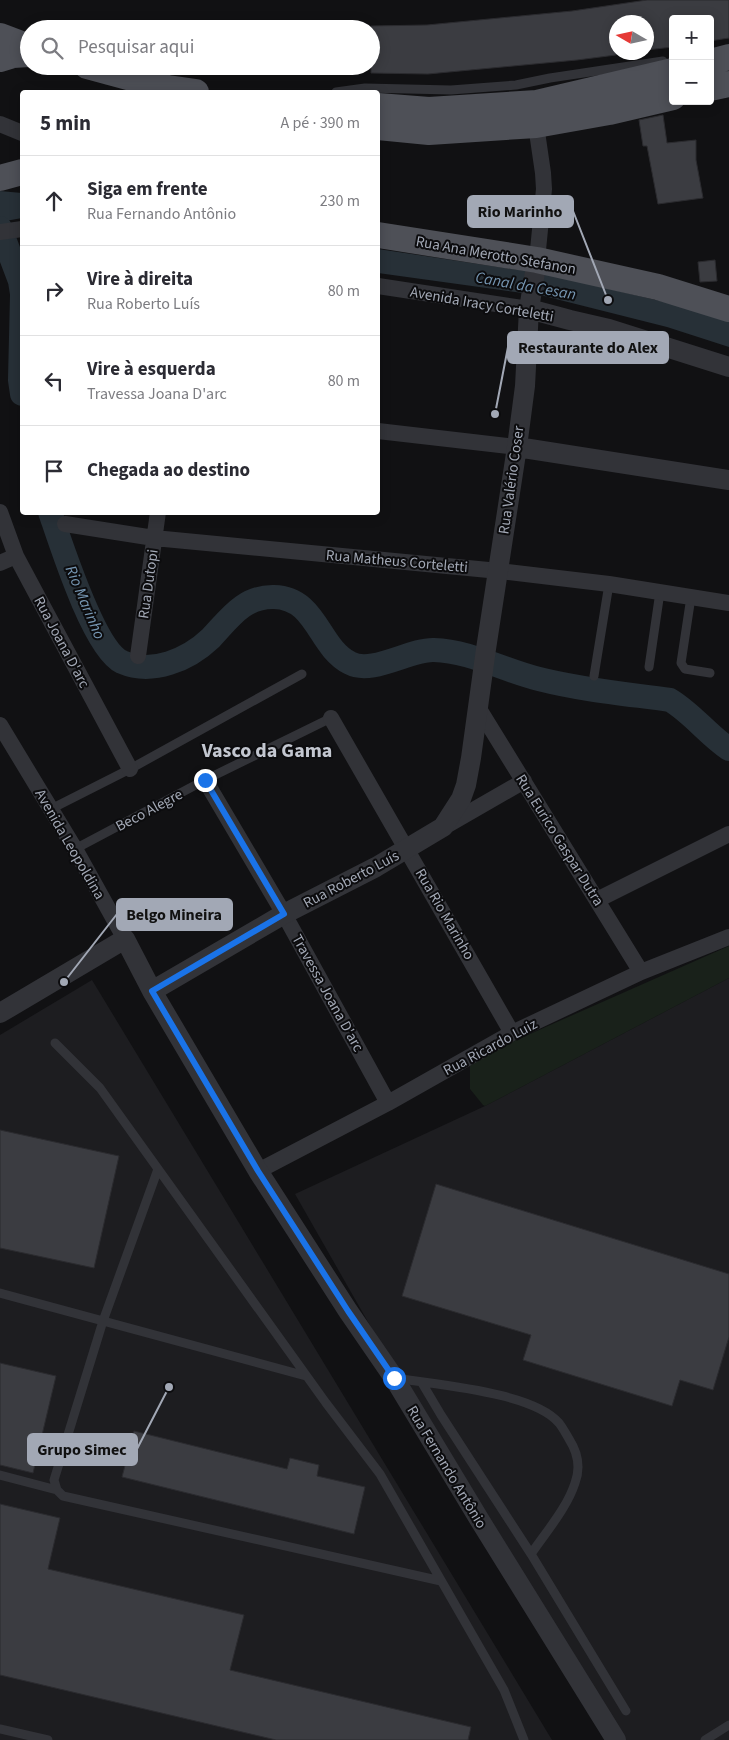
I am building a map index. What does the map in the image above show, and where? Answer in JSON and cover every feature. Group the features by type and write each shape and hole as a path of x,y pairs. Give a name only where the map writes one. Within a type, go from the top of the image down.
{"main road":[{"path":"0,36 20,44"},
{"path":"0,59 20,55"},
{"path":"714,61 729,56"},
{"path":"380,106 429,110 537,103 669,72"},
{"path":"120,75 182,90"},
{"path":"714,87 729,84"},
{"path":"380,127 429,132 536,125 609,112 669,98"},
{"path":"0,166 20,161"},
{"path":"0,173 20,178"},
{"path":"0,178 20,173"},
{"name":"Rua Ana Merotto Stefanon","path":"380,235 658,287 729,309"}],"street":[{"path":"0,124 20,132"},
{"name":"Rua Valério Coser","path":"443,827 461,800 466,785 479,709 486,649 517,447 525,386 530,302 544,189 536,125"},
{"path":"3,232 20,229"},
{"name":"Avenida Iracy Corteletti","path":"380,286 530,302 570,320 609,328 729,367"},
{"path":"380,432 517,447 729,480"},
{"name":"Rua Joana D'arc","path":"0,512 16,556 130,769"},
{"name":"Rua Dutopi","path":"138,656 158,515"},
{"name":"Rua Matheus Corteletti","path":"66,524 154,538 498,571 609,584 729,603"},
{"path":"0,562 16,556"},
{"name":"Rua Eurico Gaspar Dutra","path":"479,709 641,972"},
{"name":"Rua Rio Marinho","path":"331,718 512,1032"},
{"name":"Avenida Leopoldina","path":"0,724 75,848 152,991"},
{"name":"Travessa Joana D'arc","path":"205,780 284,914 388,1103"},
{"name":"Rua Roberto Luís","path":"152,991 284,914 368,871 524,781"},
{"path":"597,900 729,834"},
{"name":"Rua Ricardo Luiz","path":"258,1171 388,1103 512,1032 641,972 729,937"},
{"path":"0,1013 125,939"},
{"name":"Rua Fernando Antônio","path":"152,991 258,1171 348,1311 394,1378 484,1528 616,1740"}],"lane":[{"path":"714,57 729,56"},
{"path":"350,90 365,88 450,90 516,85 669,60"},
{"path":"594,676 609,584"},
{"path":"649,667 660,592"},
{"path":"691,597 681,663 685,669 710,673"},
{"path":"51,809 130,769 302,674"},
{"name":"Beco Alegre","path":"75,848 205,780 331,718"},
{"path":"55,1043 100,1088 306,1376 380,1474 504,1690 524,1740"},
{"path":"56,1490 54,1480 103,1321 158,1169"},
{"path":"0,1293 306,1376"},
{"path":"394,1378 516,1399 538,1408 559,1422 578,1457 578,1470 571,1493 531,1554"},
{"path":"422,1383 440,1415 531,1554 626,1712"},
{"path":"0,1476 56,1490 63,1496 441,1581"},
{"path":"705,1740 729,1725"},
{"path":"0,1729 48,1740"}],"shaded area":[{"path":"729,946 729,978 485,1106 470,1089 470,1064 480,1056"},
{"path":"729,978 729,1740 611,1740 428,1427 295,1194 485,1106"},
{"path":"92,980 552,1740 0,1740 0,1035"}],"water":[{"path":"0,191 20,193 20,218 0,222"},
{"name":"Canal da Cesan","path":"380,249 546,274 673,304 729,322 729,347 667,327 544,296 380,273"}],"building":[{"path":"647,0 729,0 729,38 714,40 714,15 669,15 669,47 654,49 654,15 609,15 609,56 428,74 380,73 380,26 427,25 572,11"},
{"path":"663,115 667,143 696,140 696,160 703,198 658,204 647,146 643,146 639,120"},
{"path":"715,260 717,281 700,282 698,262"},
{"path":"0,1130 119,1156 94,1268 0,1248"},
{"path":"436,1184 729,1274 729,1337 713,1390 680,1380 672,1406 523,1360 531,1335 402,1296"},
{"path":"0,1363 56,1376 33,1473 0,1465"},
{"path":"134,1431 287,1469 290,1458 319,1465 317,1476 365,1487 354,1534 122,1477"},
{"path":"0,1504 60,1518 48,1569 244,1615 230,1670 471,1727 468,1740 276,1740 0,1675"}],"waterway":[{"name":"Rio Marinho","path":"0,228 20,281"},
{"name":"Rio Marinho","path":"51,515 70,570 100,638 111,653 122,662 133,666 157,666 181,659 202,646 238,610 254,600 274,597 288,599 300,605 309,614 339,656 350,663 359,666 369,666 424,651 447,651 555,683 670,700 686,711 729,749"}],"place":[{"name":"Rio Marinho","path":"608,300"},
{"name":"Restaurante do Alex","path":"495,414"},
{"name":"Belgo Mineira","path":"64,982"},
{"name":"Grupo Simec","path":"169,1387"}],"district":[{"name":"Vasco da Gama","path":"267,750"}],"route":[{"path":"205,780 284,914 152,991 258,1171 348,1311 394,1378"}]}
